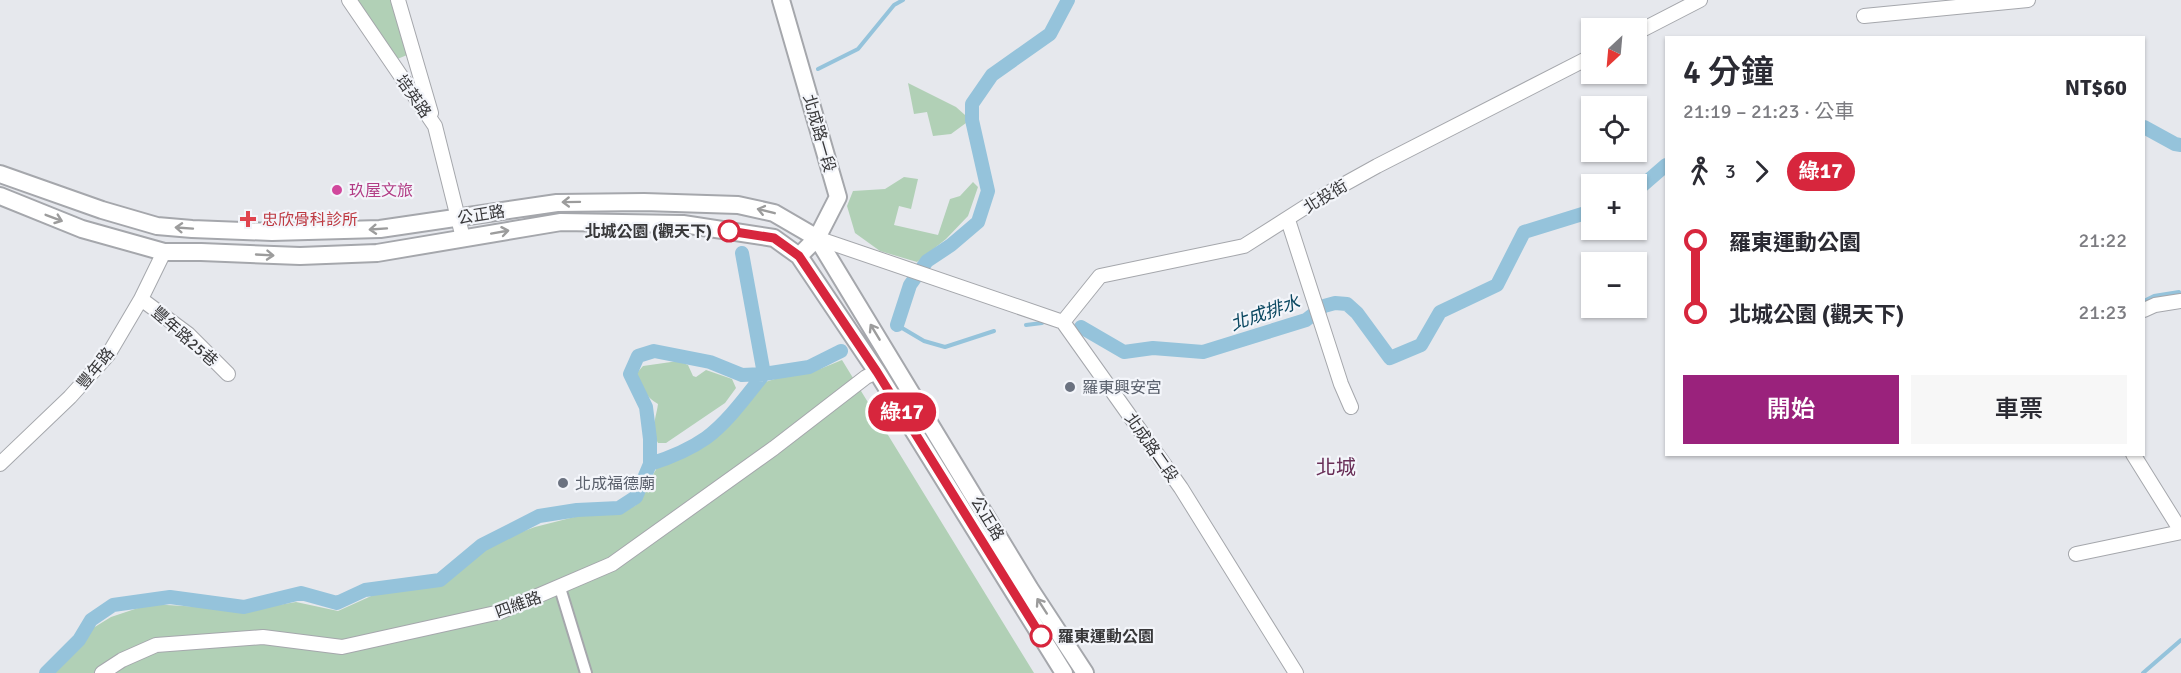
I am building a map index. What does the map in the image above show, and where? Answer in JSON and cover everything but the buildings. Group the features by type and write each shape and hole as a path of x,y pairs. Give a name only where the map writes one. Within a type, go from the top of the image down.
{"street":[{"name":"培英路","path":"349,0 435,126 464,238"},
{"path":"398,0 435,126"},
{"name":"北成路一段","path":"781,0 838,197 817,238 799,256"},
{"path":"1647,27 1700,0"},
{"path":"1864,16 2028,0"},
{"name":"北投街","path":"1063,322 1100,276 1244,246 1320,198 1377,166 1581,62"},
{"name":"公正路","path":"0,174 102,210 157,226 272,232 380,229 557,202 738,205 774,213 817,238 1030,589 1085,673"},
{"name":"公正路","path":"0,196 82,229 164,252 300,256 377,253 561,222 683,224 774,238 799,256 877,372 1064,673"},
{"path":"1287,220 1350,407"},
{"path":"817,238 1063,322"},
{"name":"豐年路","path":"0,464 70,397 108,355 141,299 164,252"},
{"name":"豐年路25巷","path":"141,299 188,334 228,374"},
{"path":"2145,310 2155,305 2181,301"},
{"name":"北成路二段","path":"1063,322 1181,488 1296,673"},
{"path":"877,372 893,362"},
{"name":"四維路","path":"102,673 122,660 156,645 263,637 342,647 500,612 612,564 774,448 866,377 877,372"},
{"path":"2076,554 2181,532 2134,456"},
{"path":"560,588 586,673"}],"green space":[{"path":"349,0 398,0 412,53 390,62"},
{"path":"908,83 956,107 965,115 966,123 951,134 933,136 927,112 914,114"},
{"path":"904,177 918,179 911,209 899,206 894,225 938,235 950,199 960,196 973,182 978,187 968,216 946,239 917,262 880,251 855,233 847,206 853,191 885,189"},
{"name":"羅東運動公園","path":"842,360 1034,673 45,673 72,641 111,617 150,604 250,610 296,602 338,611 389,588 446,575 493,542 535,527 594,512 635,506 658,466 724,423 756,385 807,369 820,369"},
{"path":"678,361 688,365 693,376 696,377 706,370 732,379 736,388 725,403 666,443 658,443 654,428 658,404 644,391 636,374 643,366"}],"waterway":[{"path":"818,69 858,49 894,5 903,0"},
{"path":"897,325 910,285 927,261 951,245 978,222 988,191 972,120 972,104 992,75 1050,34 1068,0"},
{"name":"北成排水","path":"2145,128 2181,145"},
{"name":"北成排水","path":"1647,181 1665,166"},
{"name":"北成排水","path":"1081,327 1124,352 1153,348 1203,352 1306,320 1324,306 1335,303 1347,304 1357,313 1390,358 1421,345 1440,312 1497,285 1524,232 1581,214"},
{"path":"650,464 679,453 714,432 764,374 742,253"},
{"path":"2145,300 2154,296 2179,292"},
{"name":"北成排水","path":"1026,325 1042,323"},
{"name":"北成排水","path":"897,325 924,341 945,347 994,331"},
{"path":"46,673 79,640 91,620 113,605 170,597 244,607 301,593 337,603 365,590 440,580 482,545 539,516 577,510 619,508 636,497 650,464 646,407 630,374 638,356 654,351 710,362 742,375 809,367 841,351"},
{"path":"2143,673 2181,640"}],"bus line":[{"name":"綠17","path":"729,231 774,238 799,256 877,372 1041,636"}],"place":[{"name":"玖屋文旅","path":"337,190"},
{"name":"忠欣骨科診所","path":"248,219"},
{"name":"北城公園 (觀天下)","path":"729,231"},
{"name":"羅東興安宮","path":"1070,387"},
{"name":"北成福德廟","path":"563,483"},
{"name":"羅東運動公園","path":"1041,636"}],"district":[{"name":"北城","path":"1336,467"}]}
